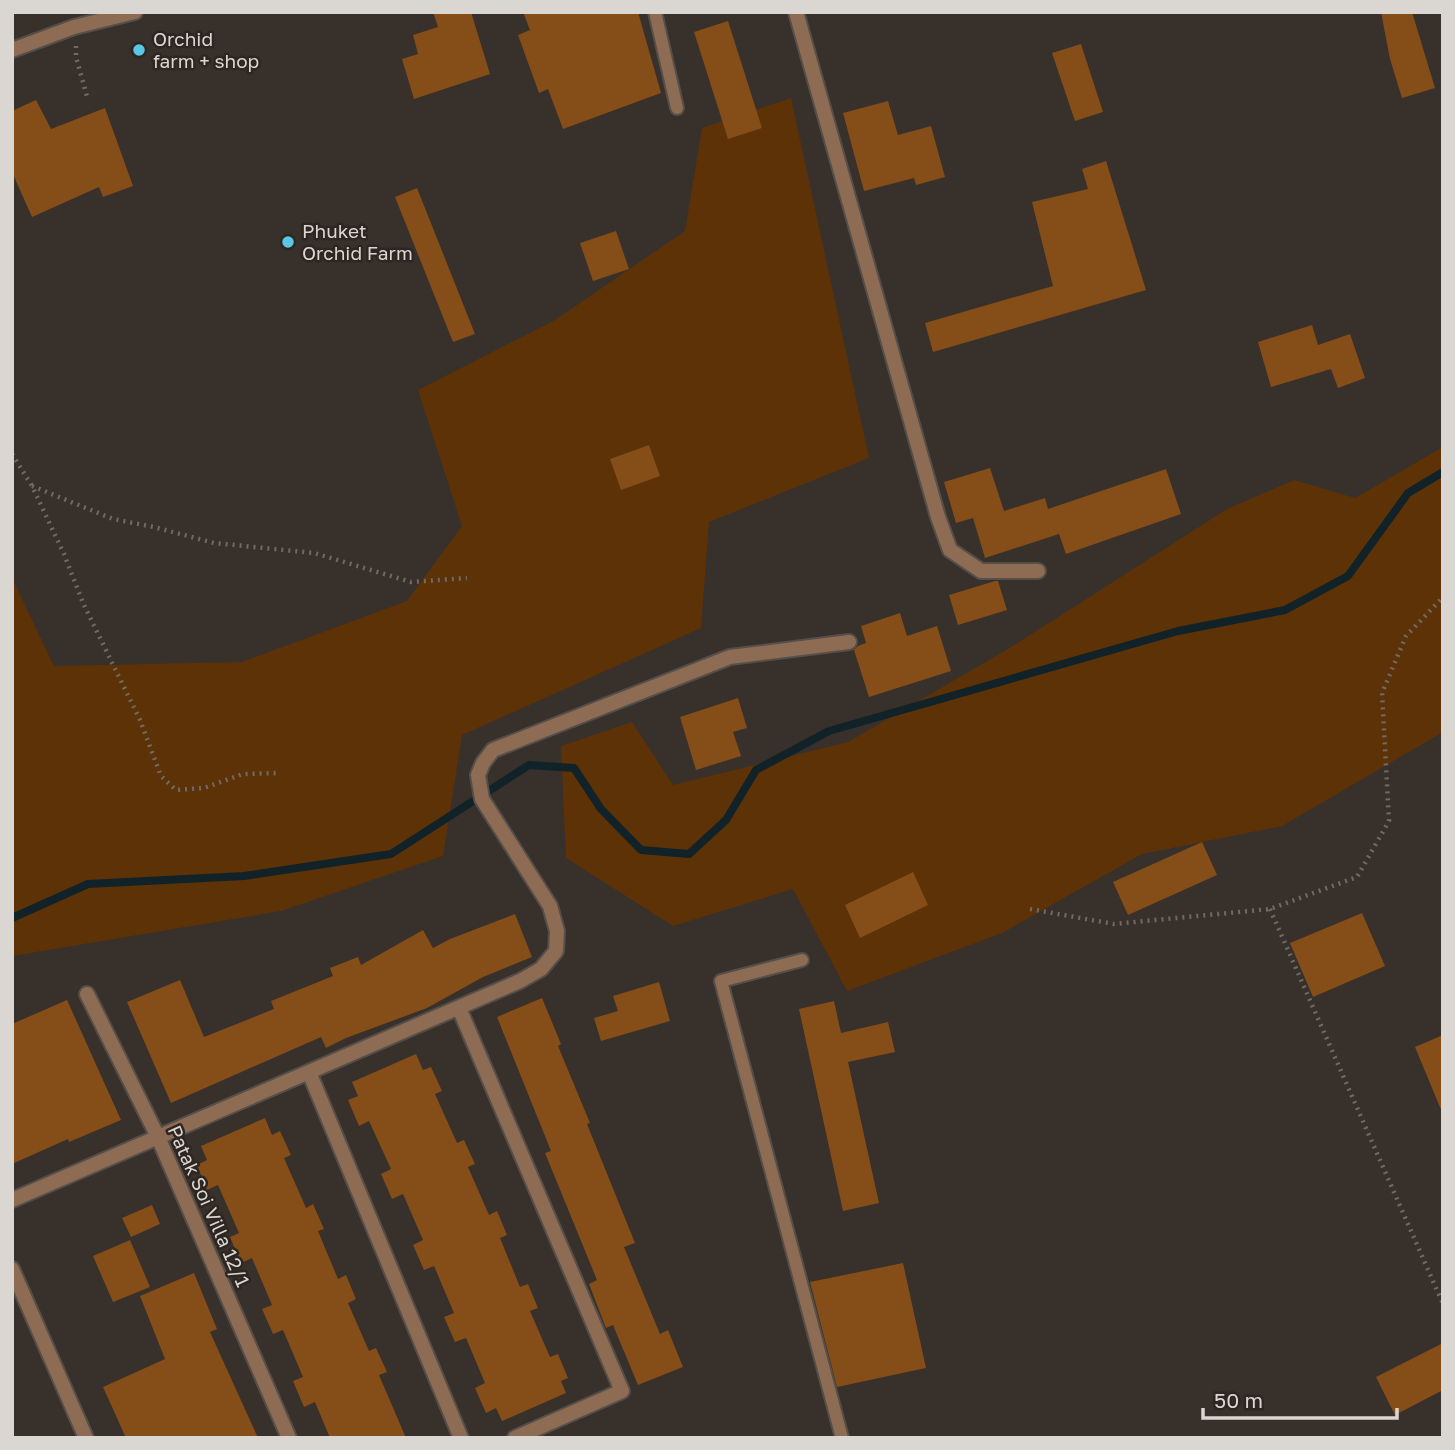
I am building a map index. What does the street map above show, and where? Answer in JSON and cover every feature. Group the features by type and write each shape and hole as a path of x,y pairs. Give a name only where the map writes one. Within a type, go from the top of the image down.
{"street":[{"path":"12,50 74,27 135,12"},
{"path":"796,12 934,504 950,550 981,571 1038,572"},
{"path":"12,1200 459,1008 520,981 541,968 556,951 557,931 550,906 480,793 478,775 493,750 730,657 849,642"},
{"name":"Patak Soi Villa 12/1","path":"87,994 159,1137 289,1438"},
{"path":"459,1008 621,1391 515,1438"},
{"path":"309,1072 461,1438"},
{"path":"12,1269 86,1438"}],"lane":[{"path":"655,12 677,108"},
{"path":"802,960 722,981 842,1438"}],"path":[{"path":"74,27 76,57 88,100"},
{"path":"12,454 32,486 64,554 83,603 140,720 161,776 176,790 204,788 243,774 280,773"},
{"path":"32,486 113,519 214,543 314,553 411,582 467,578"},
{"path":"1030,909 1114,924 1270,909 1357,877 1389,821 1382,693 1406,636 1443,597"},
{"path":"1270,909 1443,1304"}],"shaded area":[{"path":"791,98 869,458 709,522 701,628 462,735 443,856 281,911 12,956 12,578 54,666 242,662 407,601 462,526 418,390 555,320 685,231 702,128"},
{"path":"1443,447 1443,732 1282,826 1142,854 1002,933 847,991 793,889 673,926 566,858 561,746 632,722 673,785 848,742 1008,649 1227,509 1294,480 1355,498"}],"building":[{"path":"433,12 471,12 490,74 414,99 402,59 418,54 413,35 438,27"},
{"path":"523,12 638,12 661,93 563,129 548,89 539,93 518,35 530,30"},
{"path":"1381,12 1412,12 1435,88 1402,98 1390,59"},
{"path":"728,21 762,128 728,139 694,32"},
{"path":"1081,44 1103,112 1075,121 1052,53"},
{"path":"36,100 51,129 105,108 133,186 103,197 99,187 32,217 12,172 12,111"},
{"path":"888,101 898,135 931,126 945,177 916,185 914,178 864,191 843,113"},
{"path":"1106,161 1146,290 933,352 925,323 1053,286 1032,202 1088,189 1082,169"},
{"path":"417,188 475,334 453,342 395,197"},
{"path":"616,231 629,269 593,281 580,243"},
{"path":"1312,325 1318,345 1350,334 1365,378 1338,388 1331,369 1271,387 1258,342"},
{"path":"649,445 660,476 621,490 610,459"},
{"path":"990,468 1004,511 1045,498 1048,509 1166,469 1181,514 1066,554 1059,534 985,558 973,518 956,523 944,482"},
{"path":"998,581 1007,610 958,625 949,595"},
{"path":"900,613 907,636 937,626 951,671 869,697 854,650 866,643 861,626"},
{"path":"738,698 747,728 733,732 741,756 696,770 680,717"},
{"path":"1202,842 1217,875 1128,915 1113,882"},
{"path":"913,872 928,905 860,938 845,905"},
{"path":"1362,913 1385,966 1313,997 1290,943"},
{"path":"515,914 532,957 483,977 427,1008 326,1048 321,1037 171,1103 127,1002 180,980 204,1037 274,1009 271,1001 333,976 330,968 358,957 361,965 423,930 433,948"},
{"path":"659,982 670,1021 601,1041 594,1018 618,1011 613,996"},
{"path":"542,998 561,1044 558,1046 590,1123 587,1124 635,1243 624,1247 660,1334 668,1330 683,1367 638,1385 613,1325 606,1328 589,1284 597,1280 545,1153 551,1151 497,1017"},
{"path":"67,1000 121,1120 69,1142 68,1139 12,1164 12,1024"},
{"path":"834,1001 841,1033 888,1022 895,1052 848,1062 879,1203 843,1211 799,1009"},
{"path":"1443,1035 1443,1112 1442,1112 1415,1047"},
{"path":"416,1054 423,1070 431,1067 442,1091 435,1094 457,1143 464,1140 475,1164 468,1167 489,1215 497,1211 507,1235 500,1238 520,1287 528,1284 538,1308 530,1311 550,1357 558,1354 568,1378 561,1381 566,1393 502,1421 496,1408 486,1413 475,1388 485,1383 466,1338 455,1342 444,1317 454,1313 434,1266 424,1270 413,1245 423,1240 403,1194 392,1199 381,1174 391,1169 369,1121 359,1126 348,1100 358,1096 352,1082"},
{"path":"265,1118 272,1135 280,1131 291,1155 284,1158 306,1208 313,1204 324,1229 318,1231 338,1279 346,1275 356,1299 348,1303 369,1351 376,1348 387,1372 379,1375 406,1438 330,1438 315,1402 304,1407 293,1381 303,1377 283,1330 273,1334 262,1309 272,1305 252,1258 241,1263 230,1237 239,1233 218,1185 207,1190 197,1165 207,1160 201,1146"},
{"path":"152,1205 160,1224 131,1237 122,1218"},
{"path":"130,1240 150,1287 113,1302 93,1256"},
{"path":"903,1263 926,1368 837,1387 810,1282"},
{"path":"194,1273 217,1329 210,1332 258,1438 126,1438 103,1387 165,1359 140,1296"},
{"path":"1443,1343 1443,1390 1395,1415 1376,1377"}],"waterway":[{"path":"12,918 88,884 244,876 391,854 529,765 574,768 601,809 641,850 689,854 726,820 756,770 829,731 1178,631 1285,610 1348,576 1408,493 1443,472"}],"place":[{"name":"Orchid farm + shop","path":"139,50"},
{"name":"Phuket Orchid Farm","path":"288,242"}]}
